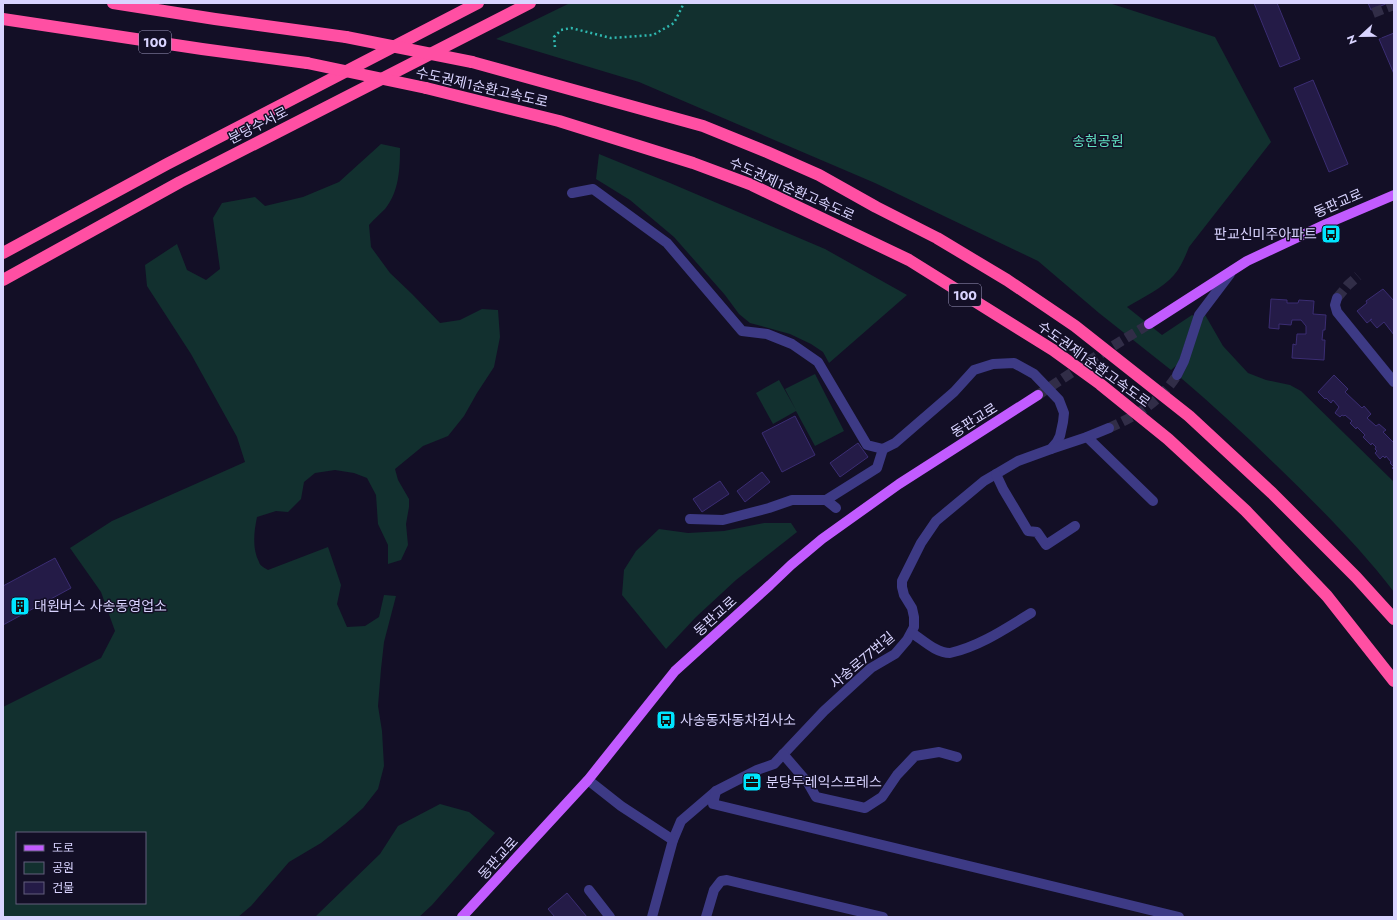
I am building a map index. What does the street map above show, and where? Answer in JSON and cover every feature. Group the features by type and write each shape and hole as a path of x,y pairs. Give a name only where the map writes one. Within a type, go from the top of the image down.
{"highway":[{"name":"수도권제1순환고속도로","path":"114,3 346,37 472,62 704,126 819,175 876,207 937,238 1007,280 1075,326 1189,416 1272,493 1356,577 1394,619"},
{"name":"분당수서로","path":"3,253 174,160 478,3"},
{"name":"분당수서로","path":"3,280 180,182 530,3"},
{"name":"수도권제1순환고속도로","path":"3,19 202,49 307,62 426,88 559,121 693,163 752,185 909,260 1053,350 1100,384 1168,439 1246,511 1327,596 1394,681"}],"main road":[{"name":"동판교로","path":"1149,324 1247,261 1326,224 1394,195"},
{"name":"동판교로","path":"462,917 588,780 675,671 806,551 899,484 1038,395"}],"street":[{"path":"572,193 593,189 667,243 742,331 767,334 780,339 792,344 818,362 867,445 883,449"},
{"path":"1178,375 1201,312 1224,280 1247,261"},
{"path":"1337,298 1335,305 1337,312 1394,382"},
{"path":"690,519 723,520 769,508 792,500 826,500 877,468 883,449 895,442 948,397 974,370 993,364 1014,363 1034,374 1056,396 1061,404 1064,418 1058,439 1051,449"},
{"name":"사송로77번길","path":"652,917 673,840 681,821 716,791 757,770 774,764 824,711 871,668 895,654 912,633 914,627 914,614 911,605 904,595 902,584 905,574 918,549 936,521 984,481 1018,461 1109,428"},
{"path":"1087,437 1153,501"},
{"path":"996,474 1003,489 1028,531 1037,532 1046,546 1075,526"},
{"path":"826,500 836,508"},
{"name":"사송로77번길","path":"912,633 938,650 950,653 988,639 1031,613"},
{"path":"783,754 808,783 816,797 865,808 882,797 897,775 915,756 939,752 957,757"},
{"path":"588,780 621,806 673,840"},
{"path":"716,791 713,804 1179,917"},
{"path":"706,917 714,890 721,881 727,880 883,917"},
{"path":"589,890 610,917"}],"path":[{"path":"555,47 554,37 561,30 571,28 611,38 653,35 674,23 684,3"}],"green space":[{"name":"송현공원","path":"570,3 1109,3 1215,37 1271,142 1189,247 1181,265 1174,275 1158,288 1127,307 1162,335 1192,315 1194,316 1178,364 1171,370 1099,313 1038,261 875,183 639,82 496,39"},
{"path":"381,144 400,148 400,164 396,188 385,209 369,225 371,247 390,273 440,323 460,320 482,309 498,310 500,337 494,367 464,416 448,436 423,446 395,469 398,480 409,499 406,524 408,545 401,560 388,564 388,545 378,524 376,495 367,478 354,473 335,470 315,473 304,482 301,499 288,512 276,511 257,517 254,534 255,551 260,563 268,570 328,547 341,585 337,604 347,627 365,626 379,617 384,595 396,596 384,642 381,669 378,706 382,731 384,766 378,789 363,808 345,824 321,843 289,862 251,906 238,917 3,917 3,707 101,658 115,631 101,592 70,548 112,521 245,462 237,437 191,354 147,286 145,265 177,244 187,270 206,280 220,269 213,218 222,203 255,197 265,206 303,197 339,182"},
{"path":"599,154 825,249 907,295 829,363 823,352 811,344 790,334 750,323 739,314 725,295 674,237 630,200 596,179"},
{"path":"1204,313 1223,346 1248,373 1266,380 1290,385 1301,391 1394,482 1394,592 1367,558 1322,511 1276,465 1181,378 1186,368"},
{"path":"815,374 844,431 815,446 796,411 773,424 756,393 779,380 796,410 785,389"},
{"path":"764,523 791,523 797,532 736,580 696,617 666,649 622,595 624,570 636,551 659,529 688,533 724,531"},
{"path":"440,804 469,812 495,833 432,905 419,917 315,917 380,854 398,826"}],"building":[{"path":"1254,3 1277,3 1300,59 1280,67"},
{"path":"1368,3 1388,3 1371,10"},
{"path":"1394,33 1394,74 1379,39"},
{"path":"1313,80 1348,164 1329,172 1294,88"},
{"path":"1383,289 1394,301 1394,335 1384,322 1377,328 1370,320 1367,323 1357,311 1367,303 1366,301"},
{"path":"1271,299 1287,300 1287,303 1298,303 1299,300 1314,301 1313,314 1326,315 1325,330 1323,330 1322,340 1325,340 1324,360 1292,358 1293,344 1296,345 1297,334 1306,334 1306,326 1301,320 1292,320 1291,325 1279,324 1279,329 1269,328"},
{"path":"1334,375 1348,389 1345,392 1362,408 1364,406 1371,414 1367,418 1376,426 1379,424 1386,430 1383,432 1394,443 1394,467 1386,456 1385,458 1383,456 1380,459 1375,453 1377,451 1375,449 1376,447 1372,443 1371,445 1363,437 1365,435 1357,427 1356,429 1350,423 1352,421 1345,415 1340,417 1335,413 1339,407 1333,400 1331,403 1318,392"},
{"path":"795,416 815,455 782,472 762,433"},
{"path":"858,443 868,457 840,477 830,463"},
{"path":"762,472 770,482 745,502 737,491"},
{"path":"720,481 729,494 702,512 693,499"},
{"name":"대원버스 사송동영업소","path":"55,558 71,588 3,625 3,586"},
{"path":"567,893 587,917 555,917 548,909"}],"tunnel":[{"path":"1373,13 1394,5"},
{"path":"1337,298 1358,276"},
{"path":"1038,395 1092,359 1149,324"},
{"path":"1109,428 1138,413 1156,400 1177,375"}],"place":[{"name":"판교신미주아파트","path":"1331,234"},
{"name":"대원버스 사송동영업소","path":"20,606"},
{"name":"사송동자동차검사소","path":"666,720"},
{"name":"분당두레익스프레스","path":"752,782"}]}
